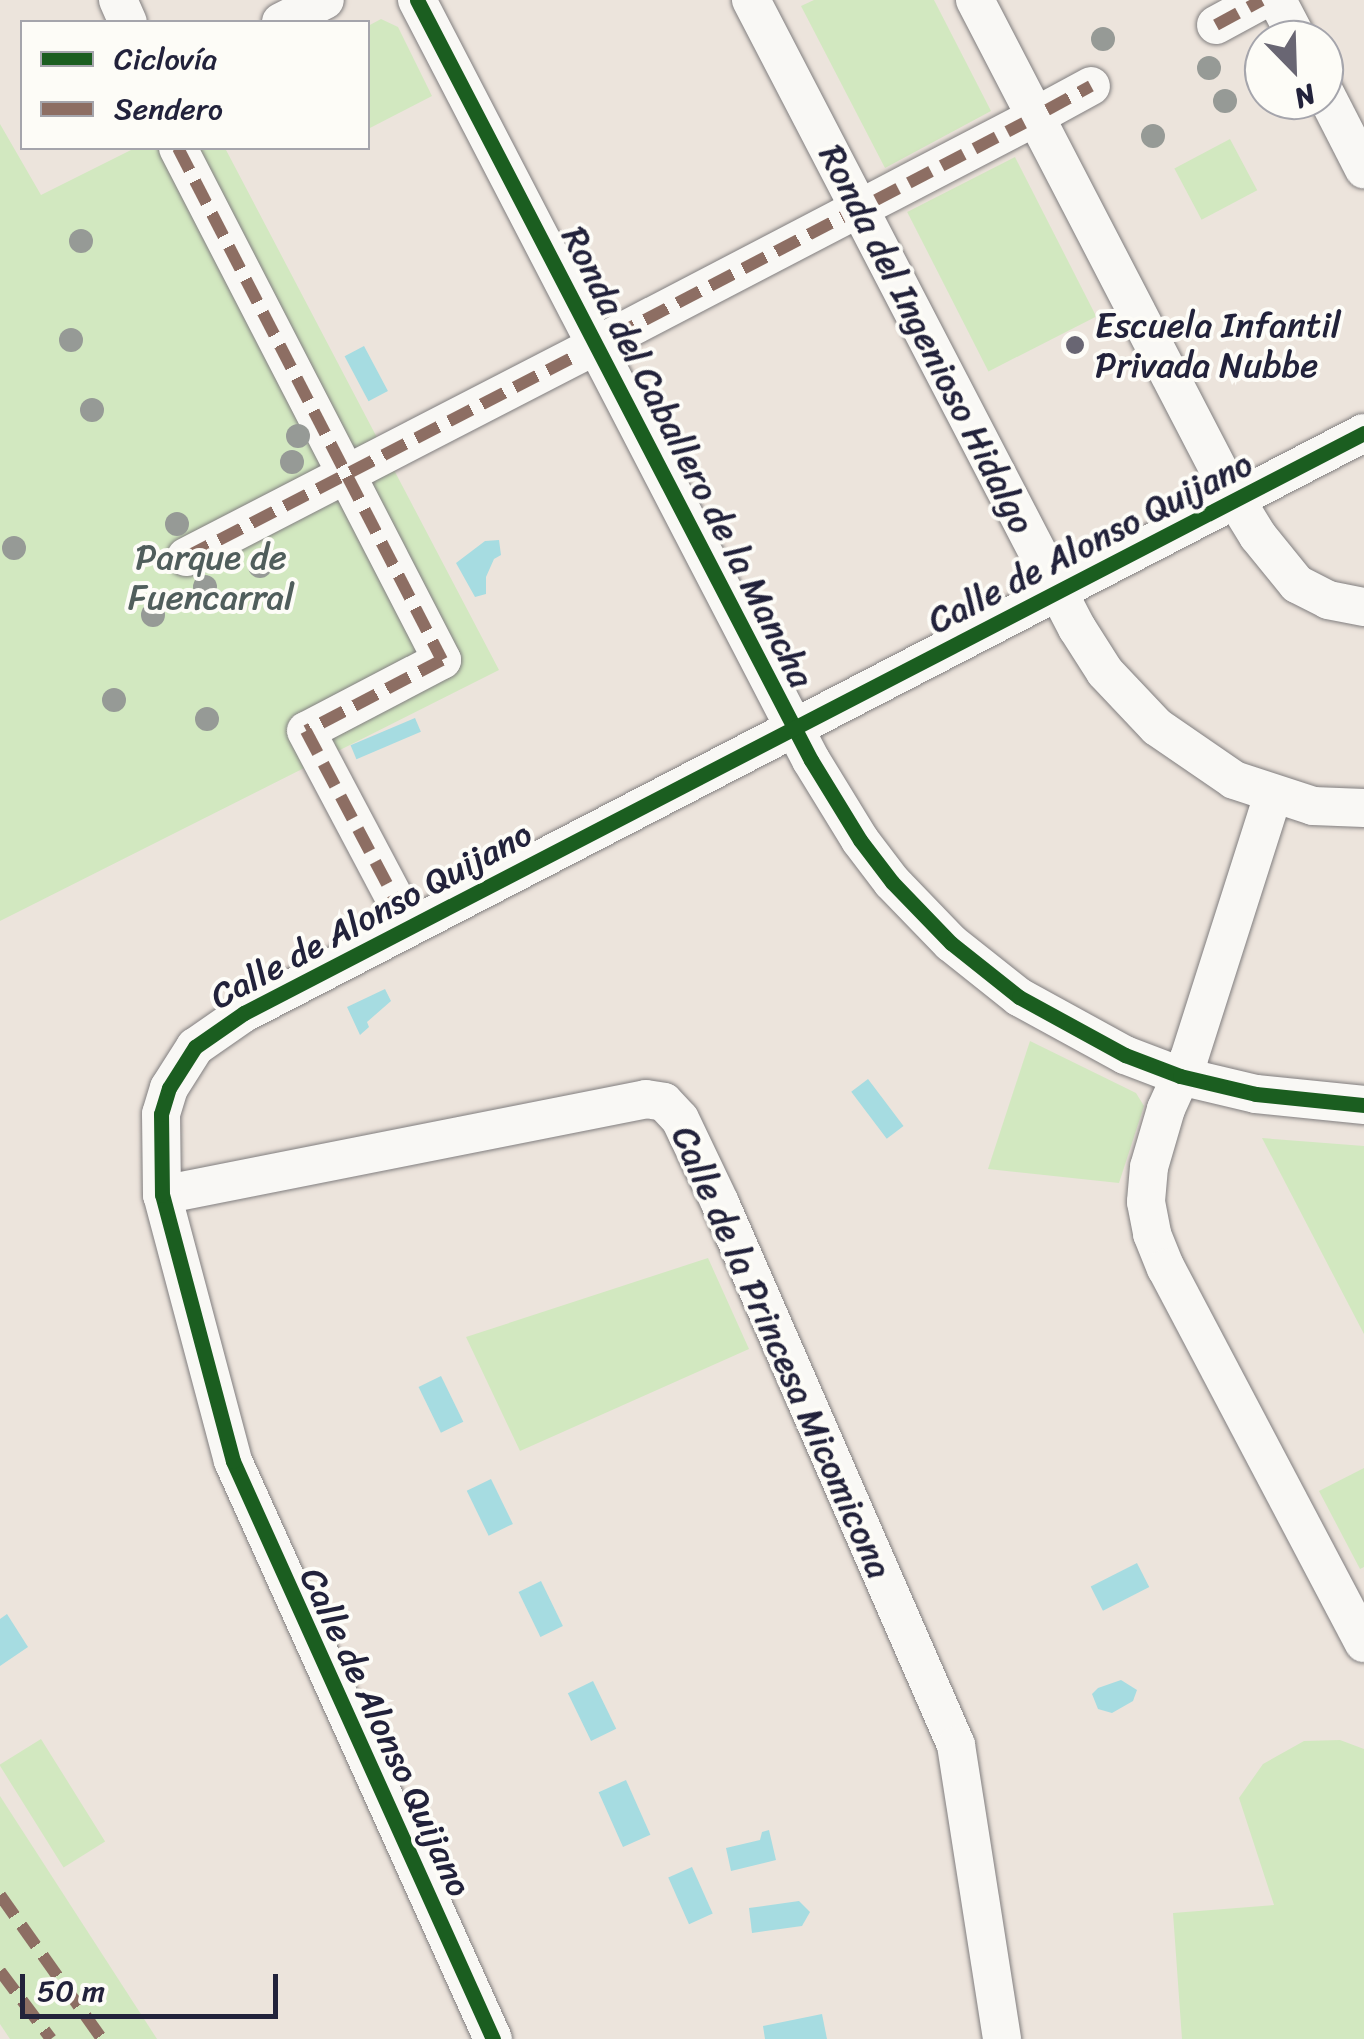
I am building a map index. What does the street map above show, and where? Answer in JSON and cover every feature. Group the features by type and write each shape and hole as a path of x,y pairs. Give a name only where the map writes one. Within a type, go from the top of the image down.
{"street":[{"path":"286,20 324,0"},
{"name":"Ronda del Caballero de la Mancha","path":"417,0 795,729 860,840 892,882 951,942 1019,997 1072,1029 1180,1076 1273,1097 1364,1105"},
{"name":"Ronda del Ingenioso Hidalgo","path":"751,0 1058,592 1105,672 1157,727 1234,780 1313,806 1364,808"},
{"path":"975,0 1235,500 1275,562 1297,584 1328,600 1364,607"},
{"path":"1216,25 1262,0"},
{"path":"186,556 1091,86"},
{"path":"1339,120 1364,168"},
{"path":"179,150 442,660 306,730 399,908"},
{"name":"Calle de Alonso Quijano","path":"493,2039 238,1476 162,1195 161,1114 168,1088 195,1047 213,1030 1364,434"},
{"path":"1274,795 1149,1167 1146,1202 1152,1234 1364,1642"},
{"name":"Calle de la Princesa Micomicona","path":"162,1195 646,1100 664,1102 680,1119 720,1203 956,1745 1002,2039"}],"green space":[{"path":"814,0 934,0 991,111 885,168 801,6"},
{"path":"381,19 398,27 432,96 370,128 370,25"},
{"name":"Parque de Fuencarral","path":"0,124 41,195 131,150 226,150 499,670 0,921"},
{"path":"1230,139 1257,190 1202,220 1174,169"},
{"path":"1015,157 1096,316 988,371 907,212"},
{"path":"1030,1041 1136,1093 1144,1106 1119,1183 988,1169"},
{"path":"1262,1138 1364,1146 1364,1334"},
{"path":"708,1258 749,1349 520,1451 466,1337"},
{"path":"1364,1468 1364,1567 1360,1569 1319,1491"},
{"path":"41,1739 105,1842 64,1868 0,1766"},
{"path":"1340,1740 1364,1749 1364,2039 1182,2039 1173,1913 1274,1905 1239,1798 1263,1764 1304,1741"},
{"path":"0,1796 157,2039 10,2039 0,2024"}],"water":[{"path":"364,346 388,391 369,401 345,356"},
{"path":"499,540 501,555 494,559 486,577 486,594 475,597 456,563 485,541"},
{"path":"415,718 421,732 356,759 351,745"},
{"path":"385,989 391,1001 367,1022 369,1027 360,1035 347,1007"},
{"path":"868,1079 904,1126 887,1139 851,1092"},
{"path":"441,1376 463,1422 441,1433 419,1387"},
{"path":"491,1479 513,1524 489,1536 467,1491"},
{"path":"1137,1563 1149,1587 1103,1611 1091,1587"},
{"path":"541,1581 563,1626 540,1637 519,1592"},
{"path":"7,1614 28,1647 0,1666 0,1619"},
{"path":"1121,1680 1137,1690 1133,1701 1112,1713 1098,1709 1092,1694"},
{"path":"593,1681 616,1729 591,1741 568,1693"},
{"path":"626,1780 650,1835 623,1847 599,1792"},
{"path":"769,1830 776,1860 731,1871 726,1848 760,1840 762,1832"},
{"path":"692,1867 713,1914 689,1924 668,1878"},
{"path":"799,1901 810,1912 802,1926 752,1933 749,1908"},
{"path":"822,2014 827,2039 765,2039 763,2026"}],"marked path":[{"path":"1216,25 1262,0"},
{"path":"1047,110 1091,86"},
{"path":"876,200 1024,123"},
{"path":"179,150 442,660 306,731 399,907"},
{"path":"612,337 843,217"},
{"path":"186,557 580,354"},
{"path":"0,1895 102,2039"},
{"path":"0,1971 51,2039"}],"cycle path":[{"path":"417,0 811,760 860,840 892,882 951,943 1019,997 1125,1055 1180,1076 1256,1094 1364,1105"},
{"path":"493,2039 233,1461 162,1195 161,1114 169,1088 195,1047 244,1013 1364,433"}],"place":[{"name":"Escuela Infantil Privada Nubbe","path":"1075,345"}]}
